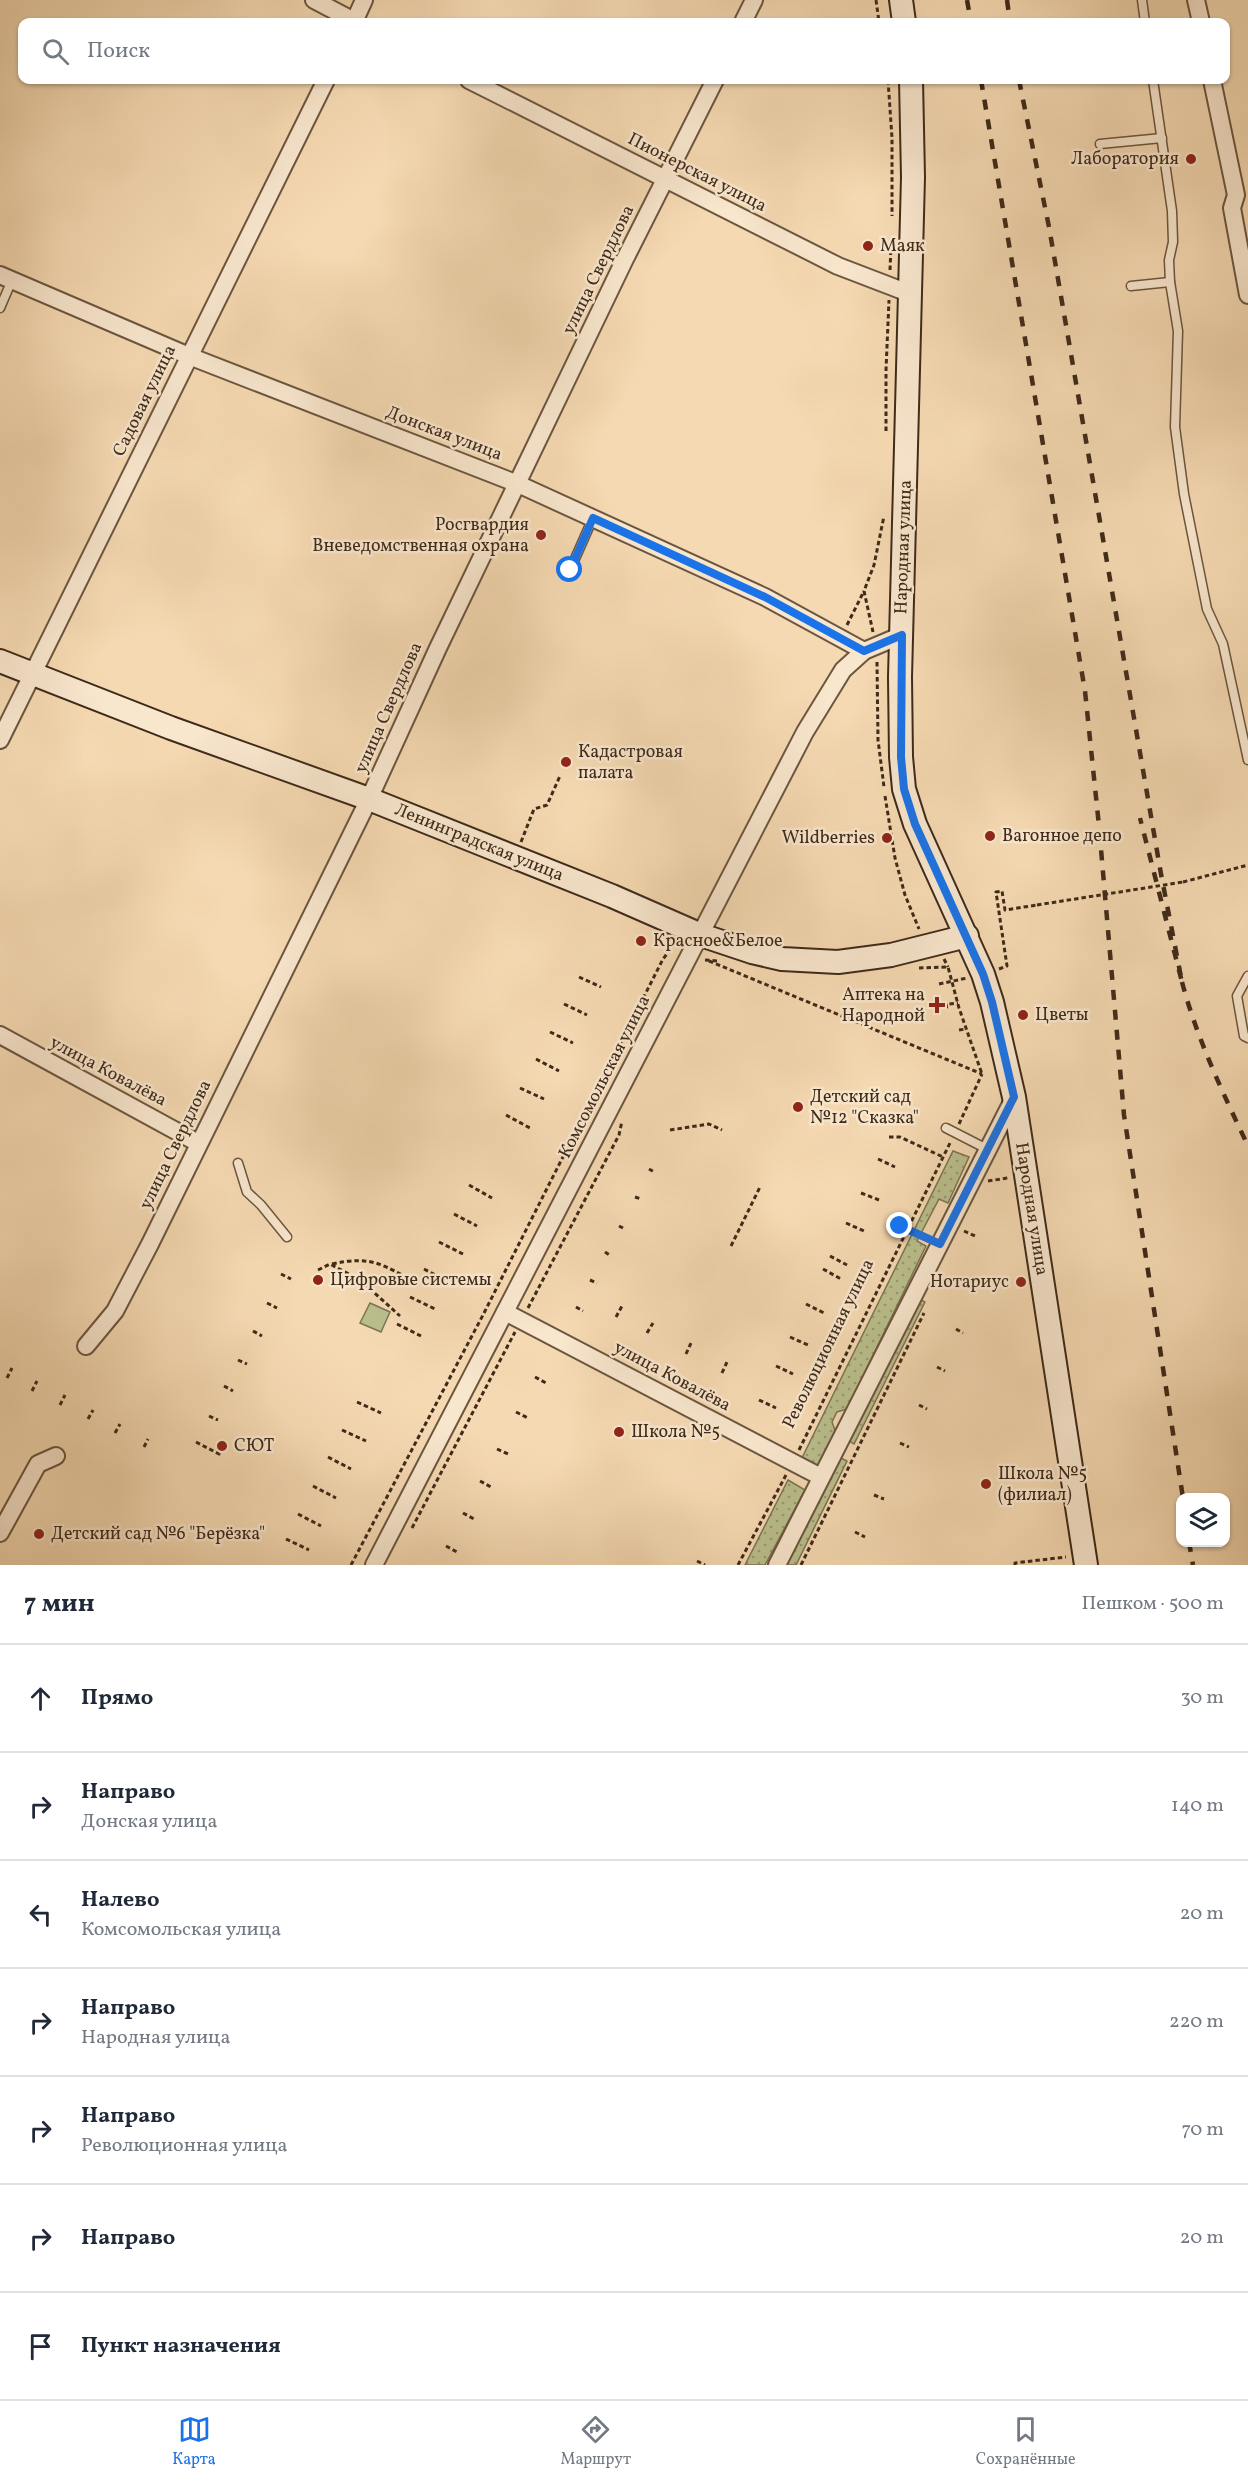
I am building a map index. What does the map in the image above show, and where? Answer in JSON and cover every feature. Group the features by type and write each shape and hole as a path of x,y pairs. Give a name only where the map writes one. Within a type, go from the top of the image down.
{"street":[{"path":"314,0 348,18"},
{"path":"357,18 364,0"},
{"path":"745,18 754,0"},
{"path":"901,0 903,18"},
{"path":"1196,0 1199,18"},
{"name":"Садовая улица","path":"0,740 324,84"},
{"name":"Пионерская улица","path":"477,84 838,266 911,294"},
{"name":"улица Свердлова","path":"87,1346 115,1311 369,799 438,648 624,261 713,84"},
{"name":"Народная улица","path":"911,84 913,177 902,635 901,746 904,789 915,824 967,936 992,1002 1014,1097 1076,1561"},
{"path":"1213,84 1242,194 1232,208 1248,295"},
{"name":"Донская улица","path":"6,278 189,356 518,484 765,597 864,651"},
{"name":"Комсомольская улица","path":"374,1565 805,732 843,670 864,651 902,635"},
{"name":"Ленинградская улица","path":"0,661 171,728 369,799 701,935 752,952 782,959 838,962 900,953 967,936"},
{"name":"улица Ковалёва","path":"0,1035 198,1143"},
{"path":"777,1565 1014,1097"},
{"name":"улица Ковалёва","path":"505,1312 821,1477"},
{"path":"0,1533 38,1464 56,1456"}],"lane":[{"path":"1142,0 1144,18"},
{"path":"1154,84 1172,210 1173,242 1169,260 1170,282 1178,331 1175,427 1184,494 1207,609 1223,644 1248,760"},
{"path":"1100,144 1162,138"},
{"path":"0,308 6,278"},
{"path":"1131,286 1170,282"},
{"path":"570,570 593,518"},
{"path":"1248,976 1238,996 1244,1036 1248,1038"},
{"path":"946,1128 989,1150"},
{"path":"238,1163 247,1192 261,1204 287,1237"}],"path":[{"path":"876,0 878,18"},
{"path":"515,857 534,809 547,805 560,776"},
{"path":"998,913 996,892 1002,891 1005,910 1183,882 1248,865"},
{"path":"705,960 982,1074"},
{"path":"579,977 601,987"},
{"path":"939,984 953,982 982,1074"},
{"path":"947,1011 944,1004 958,1003"},
{"path":"564,1004 587,1015"},
{"path":"957,1018 963,1017"},
{"path":"959,1030 966,1029"},
{"path":"550,1032 573,1043"},
{"path":"536,1059 559,1071"},
{"name":"Революционная улица","path":"738,1565 793,1462 982,1074"},
{"path":"520,1088 544,1099"},
{"path":"506,1116 530,1128"},
{"path":"670,1130 709,1124 722,1130"},
{"path":"889,1137 900,1137 943,1157"},
{"path":"878,1159 894,1167"},
{"path":"649,1169 654,1172"},
{"path":"983,1190 988,1180 1013,1178"},
{"path":"469,1185 492,1198"},
{"path":"731,1246 760,1187"},
{"path":"861,1192 879,1200"},
{"path":"635,1197 641,1199"},
{"path":"453,1214 477,1226"},
{"path":"846,1223 864,1231"},
{"path":"619,1226 625,1229"},
{"path":"900,1226 940,1244"},
{"path":"959,1240 964,1231 975,1236"},
{"path":"439,1242 463,1254"},
{"path":"605,1252 611,1256"},
{"path":"830,1256 848,1264"},
{"path":"318,1270 330,1264 355,1259 371,1261 417,1283"},
{"path":"330,1264 360,1280 400,1316"},
{"path":"424,1269 449,1282"},
{"path":"824,1269 841,1279"},
{"path":"281,1274 291,1280"},
{"path":"590,1280 597,1283"},
{"path":"867,1292 875,1293"},
{"path":"410,1297 435,1309"},
{"path":"267,1303 276,1308"},
{"path":"806,1304 824,1313"},
{"path":"616,1317 622,1306"},
{"path":"801,1565 927,1306"},
{"path":"576,1307 583,1311"},
{"path":"647,1334 653,1323"},
{"path":"397,1324 421,1336"},
{"path":"956,1329 963,1333"},
{"path":"253,1331 262,1336"},
{"path":"790,1337 808,1345"},
{"path":"686,1354 691,1344"},
{"path":"238,1360 247,1364"},
{"path":"722,1373 727,1362"},
{"path":"776,1366 793,1374"},
{"path":"938,1367 945,1371"},
{"path":"7,1378 12,1368"},
{"path":"535,1377 546,1383"},
{"path":"32,1391 37,1381"},
{"path":"224,1386 233,1391"},
{"path":"60,1405 64,1395"},
{"path":"759,1400 776,1408"},
{"path":"357,1402 381,1413"},
{"path":"919,1405 927,1409"},
{"path":"88,1419 93,1410"},
{"path":"516,1412 528,1418"},
{"path":"209,1416 218,1420"},
{"path":"115,1433 120,1424"},
{"path":"342,1430 366,1441"},
{"path":"144,1447 148,1439"},
{"path":"196,1442 219,1454 221,1450"},
{"path":"900,1443 909,1447"},
{"path":"497,1449 508,1454"},
{"path":"328,1457 351,1468"},
{"path":"480,1481 491,1487"},
{"path":"313,1485 336,1498"},
{"path":"874,1495 884,1499"},
{"path":"298,1514 321,1526"},
{"path":"463,1514 474,1519"},
{"path":"855,1532 865,1537"},
{"path":"286,1539 309,1550"},
{"path":"446,1546 457,1552"},
{"path":"697,1561 705,1565"},
{"path":"1015,1565 1015,1563 1076,1561"}],"green space":[{"path":"953,1151 969,1157 948,1203 939,1199 917,1241 926,1246 847,1409 837,1412 832,1422 836,1433 819,1465 810,1468 800,1462"},
{"path":"918,1298 925,1302 854,1444 847,1440"},
{"path":"370,1303 390,1312 381,1332 360,1323"},
{"path":"837,1456 847,1461 796,1565 783,1565"},
{"path":"788,1480 805,1490 765,1565 745,1565"}],"railway":[{"path":"967,0 970,18"},
{"path":"1007,0 1009,18"},
{"path":"982,84 1085,691 1124,1115 1182,1493"},
{"path":"1020,84 1049,227 1161,874 1182,982 1140,818"},
{"path":"1182,982 1203,1045 1248,1146"},
{"path":"1190,1547 1193,1565"}],"place":[{"name":"Лаборатория","path":"1191,159"},
{"name":"Маяк","path":"868,246"},
{"name":"Росгвардия Вневедомственная охрана","path":"541,535"},
{"name":"Кадастровая палата","path":"566,762"},
{"name":"Вагонное депо","path":"990,836"},
{"name":"Wildberries","path":"887,838"},
{"name":"Красное&Белое","path":"641,941"},
{"name":"Аптека на Народной","path":"937,1005"},
{"name":"Цветы","path":"1023,1015"},
{"name":"Детский сад №12 \"Сказка\"","path":"798,1107"},
{"name":"Цифровые системы","path":"318,1280"},
{"name":"Нотариус","path":"1021,1282"},
{"name":"Школа №5","path":"619,1432"},
{"name":"СЮТ","path":"222,1446"},
{"name":"Школа №5 (филиал)","path":"986,1484"},
{"name":"Детский сад №6 \"Берёзка\"","path":"39,1534"}],"route":[{"path":"570,570 593,518 765,597 864,651 902,635 901,757 904,789 915,824 983,974 1003,1045 1014,1097 940,1244 900,1226"}]}
